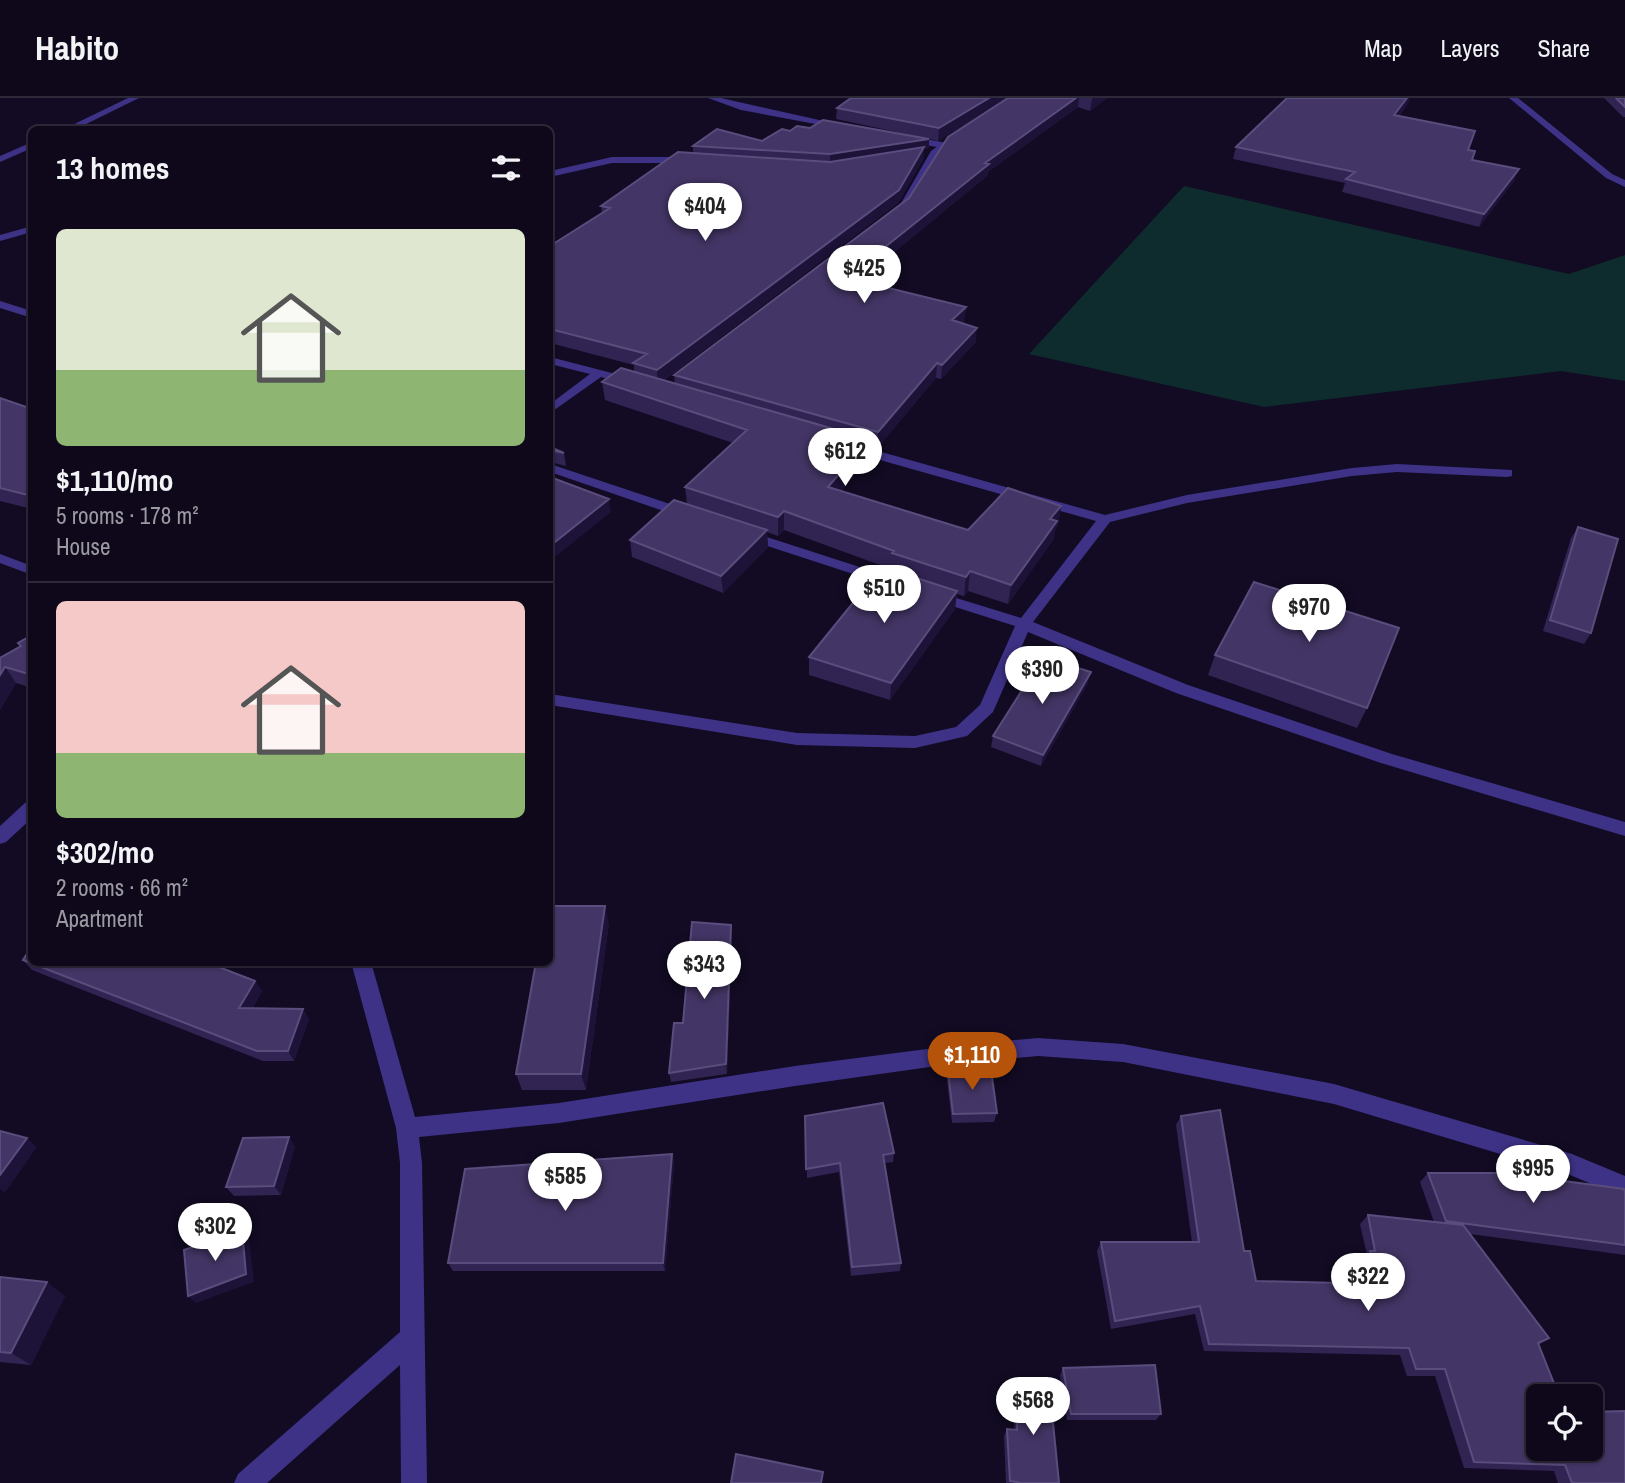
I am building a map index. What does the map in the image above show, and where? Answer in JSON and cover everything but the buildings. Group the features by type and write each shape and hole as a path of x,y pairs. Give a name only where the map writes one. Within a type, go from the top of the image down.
{"street":[{"path":"75,126 135,98"},
{"path":"712,98 741,107 848,128"},
{"path":"1513,98 1609,176 1625,184"},
{"path":"882,224 904,207 933,151 974,125"},
{"path":"902,138 933,151"},
{"path":"0,159 28,147"},
{"path":"553,173 612,160 697,160"},
{"path":"0,238 28,230"},
{"path":"0,304 28,314"},
{"path":"553,362 649,387"},
{"path":"553,407 599,373"},
{"path":"827,440 1105,519 1187,499 1352,472 1397,468 1507,473"},
{"path":"553,469 707,521"},
{"path":"553,700 797,739 915,742 961,732 987,708 1024,624 1105,519"},
{"path":"734,530 1024,624 1220,702 1387,759 1625,829"},
{"path":"0,558 28,569"},
{"path":"0,837 28,811"},
{"path":"362,966 407,1128 411,1163 414,1483"},
{"path":"407,1128 559,1112 808,1074 958,1054 1038,1047 1123,1053 1334,1094 1572,1165 1625,1187"},
{"path":"247,1483 411,1339"}],"green space":[{"path":"1184,186 1569,274 1625,255 1625,381 1561,371 1264,407 1029,354"}]}
